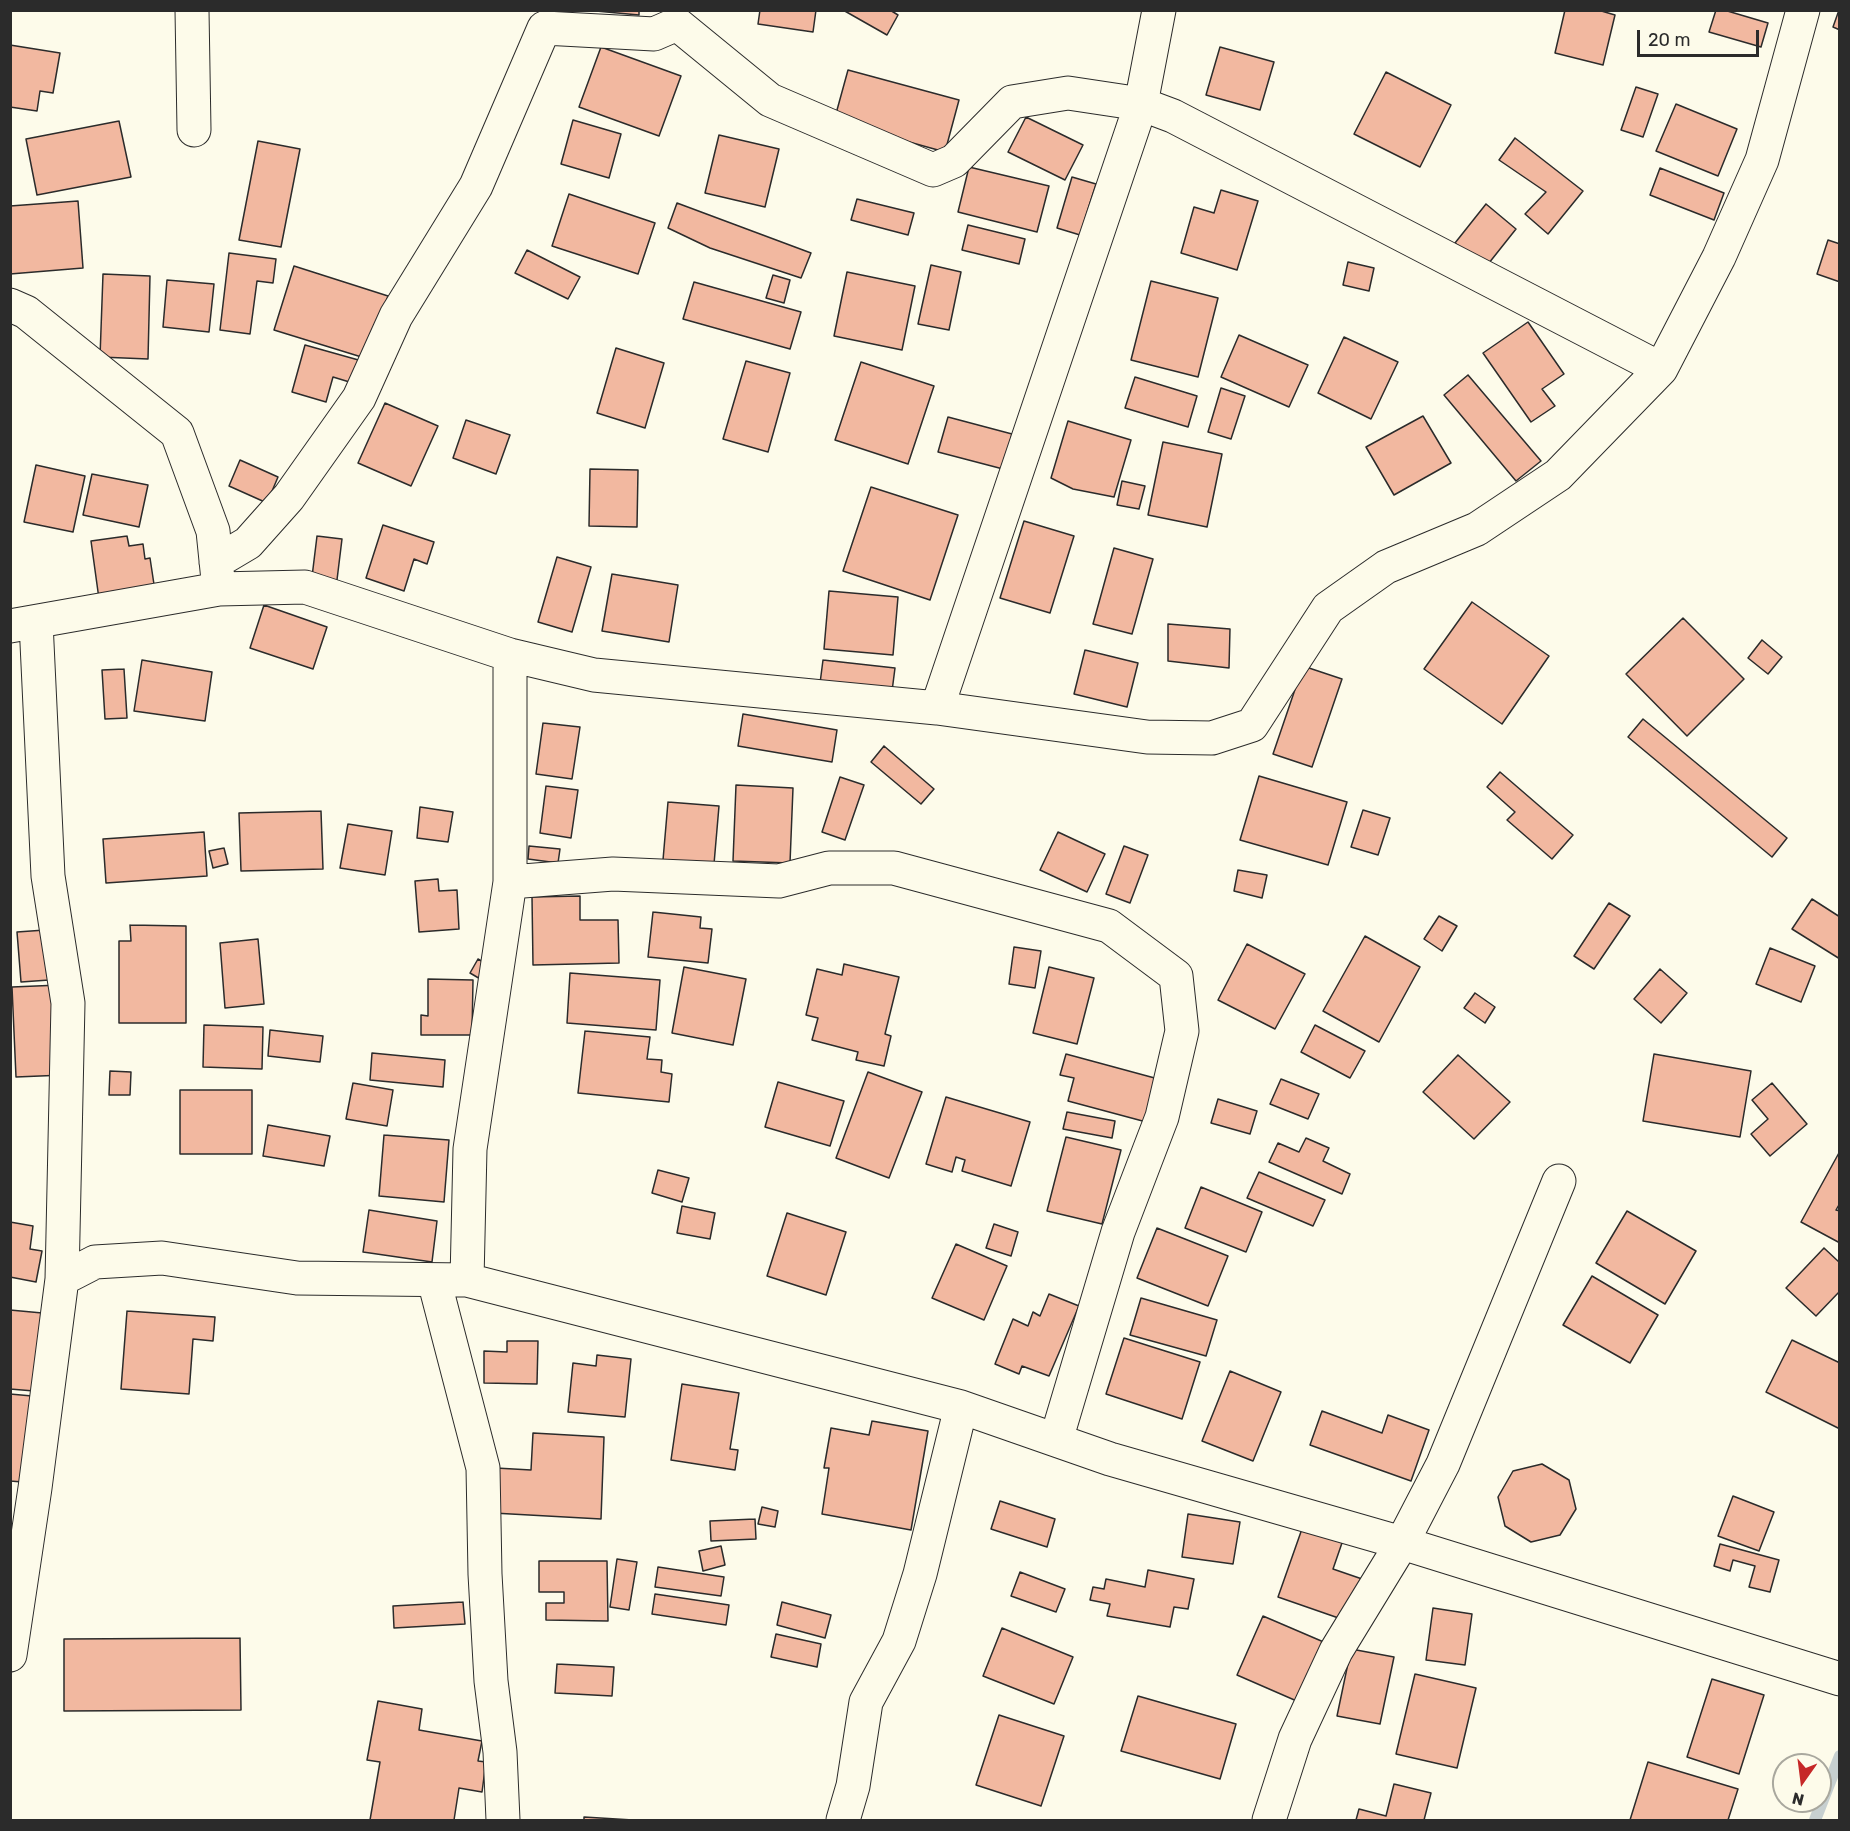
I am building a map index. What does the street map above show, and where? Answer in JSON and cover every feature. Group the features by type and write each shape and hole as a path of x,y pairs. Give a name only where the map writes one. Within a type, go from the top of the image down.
{"street":[{"path":"192,10 194,130"},
{"path":"936,708 1141,104 1160,10"},
{"path":"10,1655 23,1487 62,1278 68,1003 48,876 23,624 218,576 305,587 510,655 594,675 936,708 1147,737 1212,738 1252,725 1328,608 1386,567 1477,529 1558,475 1661,369 1719,257 1762,160 1803,10"},
{"path":"218,576 282,505 359,398 396,316 477,186 544,28 654,34 676,17 770,100 933,170 954,161 1012,102 1068,93 1141,104 1173,116 1661,369"},
{"path":"10,305 26,312 177,433 213,531 218,576"},
{"path":"467,1280 470,1149 510,882 510,655"},
{"path":"510,882 613,874 779,881 829,868 894,868 1109,926 1176,976 1182,1031 1162,1117 1118,1232 1056,1440"},
{"path":"1269,1821 1295,1740 1336,1651 1402,1543 1443,1464 1559,1181"},
{"path":"62,1278 95,1262 162,1258 297,1278 467,1280 961,1407 1110,1459 1402,1543 1839,1679"},
{"path":"434,1280 483,1468 485,1574 491,1681 500,1752 503,1821"},
{"path":"843,1821 853,1786 866,1702 899,1641 920,1574 961,1407"}],"building":[{"path":"585,10 639,10 639,15"},
{"path":"760,10 816,10 813,32 758,24"},
{"path":"843,10 890,10 898,15 887,35"},
{"path":"1565,10 1598,10 1615,15 1603,65 1555,53"},
{"path":"1716,10 1724,10 1768,23 1761,47 1709,32"},
{"path":"1840,10 1840,30 1833,27"},
{"path":"10,45 60,53 53,93 40,91 37,111 10,107"},
{"path":"601,47 681,76 659,136 579,107"},
{"path":"1220,47 1274,62 1260,110 1206,95"},
{"path":"848,70 959,100 945,152 834,121"},
{"path":"1386,72 1451,105 1420,167 1354,134"},
{"path":"1636,87 1658,94 1643,137 1621,130"},
{"path":"1676,104 1737,129 1718,176 1656,151"},
{"path":"1026,117 1083,145 1065,180 1008,152"},
{"path":"573,120 621,134 609,178 561,164"},
{"path":"119,121 131,177 37,195 26,139"},
{"path":"719,135 779,149 765,207 705,193"},
{"path":"1515,138 1583,191 1548,234 1525,214 1546,192 1499,160"},
{"path":"258,141 300,149 281,247 239,240"},
{"path":"969,167 1049,186 1037,232 958,212"},
{"path":"1660,168 1724,193 1714,220 1650,195"},
{"path":"1072,177 1096,184 1080,235 1057,228"},
{"path":"1221,190 1258,201 1237,270 1181,253 1194,207 1214,213"},
{"path":"569,194 655,223 638,274 552,246"},
{"path":"857,199 914,213 908,235 851,220"},
{"path":"78,201 83,268 10,274 10,206"},
{"path":"677,203 811,253 801,278 710,248 668,228"},
{"path":"1486,204 1516,229 1485,268 1455,243"},
{"path":"968,225 1025,239 1019,264 962,250"},
{"path":"1828,240 1840,244 1840,282 1817,274"},
{"path":"527,250 580,277 568,299 515,273"},
{"path":"229,253 276,259 273,283 257,281 250,334 220,330"},
{"path":"1348,262 1374,268 1369,291 1343,285"},
{"path":"931,265 961,272 949,330 918,324"},
{"path":"294,266 388,296 368,359 274,330"},
{"path":"847,272 915,286 902,350 834,336"},
{"path":"103,274 150,276 148,359 100,357"},
{"path":"773,275 790,280 784,303 766,298"},
{"path":"167,280 214,284 209,332 163,327"},
{"path":"1151,281 1218,298 1198,377 1131,360"},
{"path":"694,282 801,312 790,349 683,319"},
{"path":"1528,322 1564,374 1542,389 1555,406 1531,422 1483,353"},
{"path":"1239,335 1308,365 1289,407 1221,377"},
{"path":"1344,337 1398,362 1371,419 1318,393"},
{"path":"305,345 362,361 356,384 333,377 326,402 292,392"},
{"path":"616,348 664,363 645,428 597,413"},
{"path":"746,361 790,373 768,452 723,439"},
{"path":"861,362 934,386 908,464 835,440"},
{"path":"1468,375 1541,461 1516,481 1444,395"},
{"path":"1135,377 1197,396 1188,427 1125,408"},
{"path":"1221,388 1245,396 1231,439 1208,432"},
{"path":"385,403 438,426 411,486 358,463"},
{"path":"1423,416 1451,463 1394,495 1366,447"},
{"path":"948,417 1012,434 1003,469 938,452"},
{"path":"466,420 510,435 496,474 453,458"},
{"path":"1068,421 1131,440 1114,497 1073,489 1051,478"},
{"path":"1163,442 1222,454 1207,527 1148,515"},
{"path":"240,460 278,477 267,503 229,486"},
{"path":"36,465 85,476 73,532 24,522"},
{"path":"590,469 638,470 637,527 589,526"},
{"path":"92,474 148,485 139,527 83,515"},
{"path":"1122,481 1145,486 1139,509 1117,505"},
{"path":"871,487 958,515 930,600 843,571"},
{"path":"1024,521 1074,536 1050,613 1000,598"},
{"path":"383,525 434,542 427,564 414,559 404,591 366,578"},
{"path":"127,536 129,546 143,544 145,559 150,558 155,591 99,599 91,541"},
{"path":"317,536 342,539 336,588 311,585"},
{"path":"1114,548 1153,559 1132,634 1093,624"},
{"path":"557,557 591,567 572,632 538,622"},
{"path":"612,574 678,585 669,642 602,631"},
{"path":"829,591 898,597 893,655 824,649"},
{"path":"1472,602 1549,656 1502,724 1424,669"},
{"path":"264,605 327,627 313,669 250,648"},
{"path":"1683,618 1744,679 1687,736 1626,674"},
{"path":"1168,624 1230,629 1229,668 1168,661"},
{"path":"1762,640 1782,657 1768,674 1748,658"},
{"path":"1085,650 1138,663 1127,707 1074,694"},
{"path":"142,660 212,672 205,721 134,711"},
{"path":"823,660 895,668 891,699 819,691"},
{"path":"1303,666 1342,679 1312,767 1273,754"},
{"path":"124,669 127,718 105,719 102,670"},
{"path":"743,714 837,730 832,762 738,746"},
{"path":"1643,719 1787,838 1772,857 1628,737"},
{"path":"543,723 580,727 572,779 536,774"},
{"path":"884,746 934,789 921,804 871,762"},
{"path":"1500,772 1573,835 1552,859 1507,820 1515,812 1487,787"},
{"path":"1259,776 1347,802 1328,865 1240,840"},
{"path":"840,777 864,785 845,840 822,832"},
{"path":"736,785 793,788 790,863 733,861"},
{"path":"546,786 578,790 571,838 540,833"},
{"path":"668,802 719,806 714,864 663,860"},
{"path":"420,807 453,812 448,842 417,838"},
{"path":"1363,810 1390,818 1378,855 1351,847"},
{"path":"321,811 323,869 241,871 239,813"},
{"path":"348,824 392,831 385,875 340,868"},
{"path":"204,832 207,876 106,883 103,839"},
{"path":"1058,832 1105,854 1087,892 1040,870"},
{"path":"529,846 560,849 558,863 528,859"},
{"path":"1124,846 1148,855 1130,903 1106,894"},
{"path":"224,848 228,864 213,868 209,851"},
{"path":"1238,870 1267,875 1262,898 1234,891"},
{"path":"438,879 439,891 457,890 459,929 419,932 415,881"},
{"path":"580,896 580,920 618,920 619,963 533,965 532,897"},
{"path":"1812,899 1840,917 1840,959 1792,929"},
{"path":"1609,903 1630,916 1594,969 1574,956"},
{"path":"653,912 701,917 700,928 712,929 708,963 648,957"},
{"path":"1439,916 1457,926 1442,951 1424,939"},
{"path":"130,925 186,926 186,1023 119,1023 119,941 131,941"},
{"path":"45,930 49,980 21,982 17,932"},
{"path":"1365,936 1420,967 1379,1042 1323,1011"},
{"path":"258,939 264,1004 225,1008 220,943"},
{"path":"1247,944 1305,974 1275,1029 1218,1000"},
{"path":"1014,947 1041,951 1035,988 1009,984"},
{"path":"1770,948 1815,966 1801,1002 1756,984"},
{"path":"478,959 490,966 482,980 470,973"},
{"path":"844,964 899,977 885,1034 891,1036 884,1066 856,1060 858,1052 812,1040 818,1018 806,1015 817,969 842,975"},
{"path":"684,967 746,979 733,1045 672,1033"},
{"path":"1049,967 1094,978 1077,1044 1033,1033"},
{"path":"1660,969 1687,993 1661,1023 1634,999"},
{"path":"570,973 660,980 656,1030 567,1023"},
{"path":"428,979 473,980 472,1035 421,1035 421,1015 428,1016"},
{"path":"60,985 64,1075 16,1077 12,987"},
{"path":"1475,993 1495,1007 1485,1023 1464,1008"},
{"path":"204,1025 263,1027 262,1069 203,1067"},
{"path":"1315,1025 1365,1051 1350,1078 1301,1052"},
{"path":"270,1030 323,1036 320,1062 268,1056"},
{"path":"585,1031 650,1037 647,1059 662,1060 661,1072 672,1074 669,1102 578,1093"},
{"path":"372,1053 445,1060 443,1087 370,1080"},
{"path":"1066,1054 1162,1080 1150,1123 1068,1101 1074,1078 1060,1075"},
{"path":"1654,1054 1751,1071 1740,1137 1643,1121"},
{"path":"1458,1055 1510,1102 1474,1139 1423,1092"},
{"path":"110,1071 131,1072 130,1095 109,1095"},
{"path":"868,1072 922,1092 889,1178 836,1158"},
{"path":"1281,1079 1319,1094 1308,1119 1270,1104"},
{"path":"778,1082 844,1101 830,1146 765,1127"},
{"path":"353,1083 393,1090 387,1126 346,1119"},
{"path":"1772,1083 1807,1124 1770,1156 1751,1134 1768,1119 1752,1100"},
{"path":"180,1090 252,1090 252,1154 180,1154"},
{"path":"946,1097 1030,1122 1011,1186 962,1171 965,1160 956,1157 952,1172 926,1164"},
{"path":"1218,1099 1257,1111 1250,1134 1211,1123"},
{"path":"1067,1112 1115,1121 1112,1138 1063,1129"},
{"path":"268,1125 330,1136 324,1166 263,1156"},
{"path":"384,1135 449,1140 444,1202 379,1196"},
{"path":"1066,1137 1121,1150 1102,1224 1047,1211"},
{"path":"1306,1138 1329,1148 1323,1161 1350,1174 1342,1194 1269,1162 1278,1143 1299,1152"},
{"path":"1840,1151 1840,1203 1836,1210 1840,1211 1840,1243 1801,1222"},
{"path":"658,1170 689,1178 682,1202 652,1193"},
{"path":"1259,1172 1325,1200 1313,1226 1247,1198"},
{"path":"1201,1187 1262,1212 1246,1252 1185,1228"},
{"path":"682,1206 715,1213 710,1239 677,1233"},
{"path":"369,1210 437,1221 432,1262 363,1252"},
{"path":"1627,1211 1696,1251 1665,1304 1596,1263"},
{"path":"787,1213 846,1232 826,1295 767,1276"},
{"path":"10,1222 33,1226 30,1249 42,1251 36,1282 10,1277"},
{"path":"994,1224 1018,1232 1011,1256 986,1248"},
{"path":"1157,1228 1228,1256 1208,1306 1137,1278"},
{"path":"956,1244 1007,1266 984,1320 932,1298"},
{"path":"1824,1248 1840,1263 1840,1291 1816,1316 1786,1288"},
{"path":"1592,1276 1658,1315 1630,1363 1563,1325"},
{"path":"1049,1294 1079,1306 1049,1376 1022,1366 1019,1374 995,1364 1013,1319 1028,1326 1033,1312 1040,1316"},
{"path":"1141,1298 1217,1320 1206,1356 1130,1335"},
{"path":"10,1310 53,1314 46,1392 10,1389"},
{"path":"127,1311 215,1317 213,1341 193,1339 189,1394 121,1389"},
{"path":"1124,1338 1200,1362 1182,1419 1106,1394"},
{"path":"1792,1340 1840,1363 1840,1429 1766,1392"},
{"path":"507,1341 538,1341 537,1384 484,1383 484,1351 507,1352"},
{"path":"597,1355 631,1359 625,1417 568,1412 573,1363 596,1366"},
{"path":"1230,1371 1281,1392 1253,1461 1202,1441"},
{"path":"682,1384 739,1393 730,1449 738,1450 735,1470 671,1460"},
{"path":"10,1394 43,1397 35,1483 10,1481"},
{"path":"1322,1411 1382,1433 1388,1415 1429,1430 1411,1481 1310,1445"},
{"path":"872,1421 928,1431 911,1530 822,1514 829,1468 824,1468 831,1428 869,1435"},
{"path":"533,1433 604,1437 601,1519 493,1513 496,1468 531,1470"},
{"path":"1542,1464 1569,1480 1576,1509 1560,1535 1531,1542 1505,1526 1498,1497 1513,1471"},
{"path":"1733,1496 1774,1512 1759,1551 1718,1536"},
{"path":"1000,1501 1055,1519 1047,1547 991,1529"},
{"path":"762,1507 778,1511 775,1527 758,1524"},
{"path":"1188,1514 1240,1522 1233,1564 1182,1557"},
{"path":"755,1519 756,1539 711,1541 710,1521"},
{"path":"1303,1526 1343,1540 1333,1569 1365,1580 1350,1622 1278,1597"},
{"path":"1720,1544 1779,1560 1770,1592 1749,1587 1755,1566 1733,1560 1730,1571 1714,1566"},
{"path":"721,1546 725,1565 703,1571 699,1551"},
{"path":"617,1559 637,1562 629,1610 610,1607"},
{"path":"539,1561 607,1561 608,1621 546,1620 546,1603 564,1603 564,1592 539,1592"},
{"path":"658,1567 724,1577 721,1596 655,1587"},
{"path":"1148,1570 1194,1579 1188,1609 1174,1607 1170,1627 1107,1616 1110,1604 1090,1600 1093,1587 1104,1589 1106,1579 1145,1587"},
{"path":"1020,1572 1065,1589 1056,1612 1011,1596"},
{"path":"655,1594 729,1605 726,1625 652,1614"},
{"path":"463,1602 465,1624 394,1628 393,1606"},
{"path":"782,1602 831,1615 825,1638 777,1625"},
{"path":"1433,1608 1472,1614 1465,1665 1426,1660"},
{"path":"1263,1616 1326,1643 1299,1702 1237,1675"},
{"path":"1002,1628 1073,1657 1054,1704 983,1676"},
{"path":"776,1634 821,1644 817,1667 771,1657"},
{"path":"240,1638 241,1710 64,1711 64,1639"},
{"path":"1351,1649 1394,1657 1380,1724 1337,1716"},
{"path":"557,1664 614,1667 612,1696 555,1693"},
{"path":"1415,1674 1476,1688 1457,1768 1396,1754"},
{"path":"1712,1679 1764,1695 1739,1774 1687,1757"},
{"path":"1138,1696 1236,1724 1220,1779 1121,1751"},
{"path":"378,1701 422,1709 419,1730 482,1741 478,1761 486,1762 482,1792 459,1788 454,1820 370,1820 380,1762 367,1760"},
{"path":"999,1715 1064,1736 1041,1806 976,1785"},
{"path":"1648,1762 1738,1789 1728,1820 1630,1820"},
{"path":"1394,1784 1431,1793 1424,1820 1356,1820 1359,1809 1386,1816"},
{"path":"584,1817 633,1820 584,1820"}],"waterway":[{"path":"1815,1820 1840,1756"}]}
